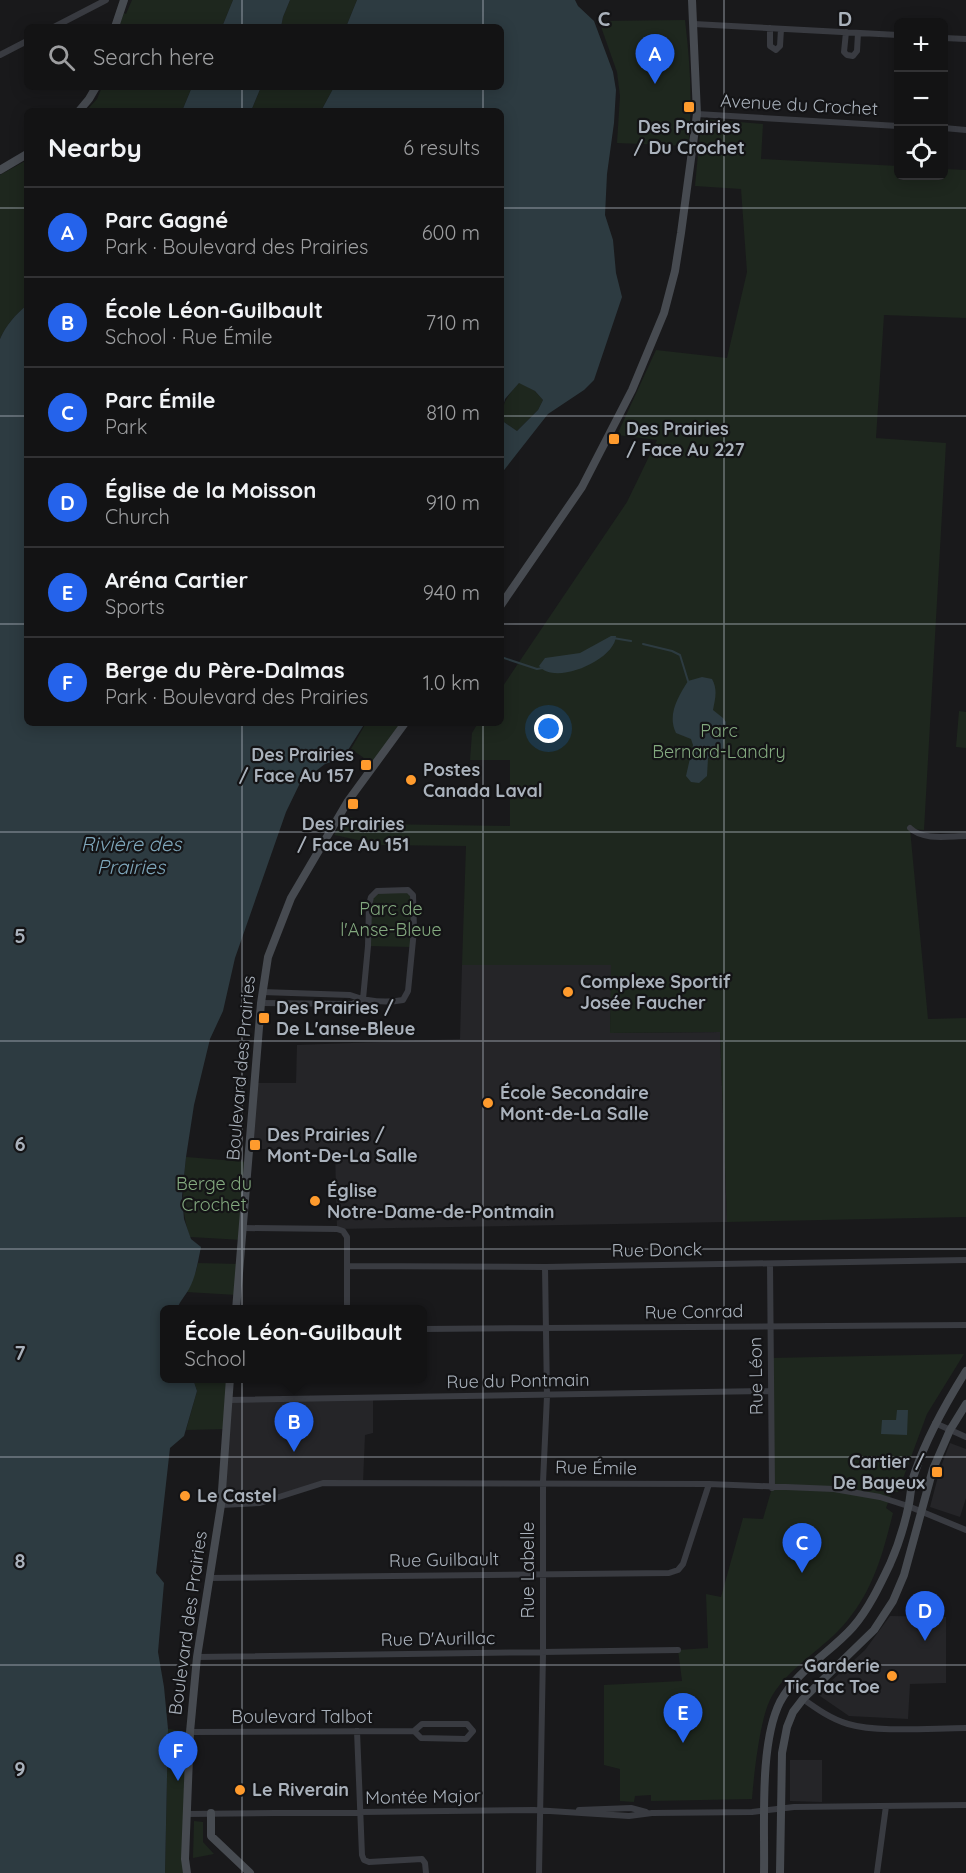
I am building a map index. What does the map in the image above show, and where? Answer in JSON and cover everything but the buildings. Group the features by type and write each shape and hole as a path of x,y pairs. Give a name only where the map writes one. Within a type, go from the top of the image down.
{"street":[{"path":"60,24 106,0"},
{"path":"116,24 124,0"},
{"path":"504,601 582,487 613,430 664,313 675,271 697,114 692,0"},
{"path":"694,24 894,35"},
{"path":"770,28 770,46 776,50 780,46 781,29"},
{"path":"846,33 844,52 853,56 857,51 858,33"},
{"path":"948,38 966,39"},
{"path":"0,55 24,43"},
{"path":"82,108 94,90"},
{"name":"Avenue du Crochet","path":"697,114 894,126"},
{"path":"948,128 966,130"},
{"path":"0,170 24,156"},
{"name":"Boulevard des Prairies","path":"236,1305 261,1002 268,957 291,897 348,801 403,726"},
{"path":"910,828 925,836 966,836"},
{"path":"262,992 350,995 363,999 403,1000 408,991 414,930 413,895 408,890 377,891 371,897 363,999"},
{"path":"261,1002 352,1004 363,999"},
{"path":"244,1228 337,1229 343,1232 347,1237 346,1305"},
{"name":"Rue Donck","path":"348,1266 545,1267 966,1260"},
{"name":"Rue Léon","path":"770,1264 772,1488"},
{"name":"Rue Labelle","path":"539,1873 543,1482 547,1396 545,1267"},
{"name":"Rue Conrad","path":"427,1329 966,1325"},
{"path":"764,1873 768,1745 780,1702 811,1664 853,1627 870,1602 890,1563 908,1506 914,1474 935,1423 966,1371"},
{"name":"Boulevard des Prairies","path":"187,1873 190,1732 197,1657 221,1505 230,1383"},
{"name":"Rue du Pontmain","path":"229,1400 547,1396 771,1390"},
{"path":"780,1873 784,1740 793,1712 803,1699 853,1652 885,1615 904,1575 933,1469 950,1430 966,1404"},
{"path":"935,1423 966,1437"},
{"name":"Rue Émile","path":"221,1505 260,1503 323,1483 709,1484 834,1490 880,1497 966,1530"},
{"name":"Rue Guilbault","path":"209,1578 669,1573 678,1570 683,1564 709,1484"},
{"name":"Rue D'Aurillac","path":"197,1657 678,1650"},
{"path":"803,1699 819,1711 846,1724 864,1728 966,1728"},
{"name":"Boulevard Talbot","path":"190,1732 414,1731 422,1724 467,1724 473,1731 466,1739 421,1738 414,1731"},
{"path":"357,1731 364,1860 369,1862 422,1859 426,1873"},
{"name":"Montée Major","path":"187,1814 552,1811 629,1816 794,1807 966,1805"},
{"path":"877,1873 886,1806"},
{"path":"211,1813 212,1836 250,1873"}],"shaded area":[{"name":"École Secondaire Mont-de-La Salle","path":"462,965 612,965 610,1033 720,1032 727,1222 337,1229 335,1150 250,1149 255,1083 296,1083 297,1045 460,1039"},
{"path":"373,1398 373,1433 365,1435 363,1483 323,1483 260,1503 221,1505 229,1400"},
{"path":"950,1443 966,1449 966,1498 960,1517 930,1507"},
{"path":"890,1616 946,1617 946,1683 910,1684 908,1719 849,1716 817,1694 865,1650"},
{"path":"790,1760 822,1760 822,1802 790,1801"}],"green space":[{"path":"132,0 233,0 223,24 120,24 124,13 126,14"},
{"path":"290,0 357,0 347,24 282,24"},
{"path":"685,20 690,83 688,146 617,143 620,96 617,72 599,21"},
{"path":"101,90 191,90 183,108 89,108 97,99"},
{"path":"260,90 332,90 323,108 252,108"},
{"name":"Parc Bernard-Landry","path":"703,119 763,124 761,159 894,166 894,180 948,180 948,169 966,170 966,318 884,315 876,438 946,443 924,830 910,829 928,1019 966,1018 966,1217 727,1222 720,1032 610,1033 611,965 462,965 466,846 382,845 334,835 347,816 375,824 510,826 510,760 470,760 472,733 476,726 504,726 504,685 627,502 657,440 617,435 656,350 727,358 747,272 741,189 695,186"},
{"path":"24,162 24,308 5,329 0,339 0,175"},
{"path":"519,382 535,391 543,400 538,410 517,431 504,422 504,404"},
{"path":"959,711 966,712 966,748 956,747"},
{"path":"364,726 403,726 374,765 351,749"},
{"name":"Parc de l'Anse-Bleue","path":"408,890 413,895 411,947 368,946 369,905 377,891"},
{"name":"Berge du Crochet","path":"186,1157 248,1162 243,1240 190,1237 183,1188"},
{"path":"198,1263 240,1264 237,1295 186,1292"},
{"path":"964,1354 927,1414 898,1492 892,1492 886,1508 893,1513 889,1528 876,1570 864,1596 838,1631 788,1675 772,1696 761,1731 752,1799 651,1801 651,1795 635,1796 634,1802 620,1801 620,1769 604,1765 604,1685 682,1681 678,1650 708,1648 706,1594 721,1597 743,1518 763,1519 772,1488 771,1358"},
{"path":"194,1383 230,1383 227,1429 186,1430 197,1391"},
{"path":"168,1729 190,1732 187,1873 165,1873"},
{"path":"194,1821 203,1822 203,1842 214,1854 193,1858"}],"water":[{"path":"233,0 290,0 282,24 223,24"},
{"path":"357,0 575,0 578,6 594,21 613,72 616,90 605,215 613,240 616,273 622,297 594,380 584,390 548,414 504,470 504,422 517,431 538,410 543,400 535,391 519,383 504,403 504,108 323,108 332,90 504,90 504,24 347,24"},
{"path":"191,90 260,90 252,108 183,108"},
{"name":"Rivière des Prairies","path":"24,308 24,726 363,726 343,758 325,764 300,783 286,812 235,958 223,1011 210,1039 194,1105 182,1196 184,1219 191,1239 201,1247 195,1274 179,1305 160,1305 160,1383 194,1383 197,1391 184,1436 170,1448 156,1573 164,1583 158,1652 168,1729 165,1873 0,1873 0,339"},
{"path":"611,636 616,636 606,654 583,668 558,673 547,671 539,666 545,658 580,653"},
{"path":"702,677 712,679 715,691 713,710 726,722 723,748 708,758 707,776 699,783 691,782 686,776 693,745 691,739 676,733 673,713 677,700 688,681"},
{"path":"897,1410 908,1410 907,1435 881,1434 882,1420 896,1420"}],"waterway":[{"path":"613,638 631,641"},
{"path":"643,644 680,655 688,681"},
{"path":"504,658 537,669 543,668"}],"place":[{"name":"Parc Gagné","path":"655,84"},
{"name":"Des Prairies / Du Crochet","path":"689,107"},
{"name":"Des Prairies / Face Au 227","path":"614,439"},
{"name":"Des Prairies / Face Au 157","path":"366,765"},
{"name":"Postes Canada Laval","path":"411,780"},
{"name":"Des Prairies / Face Au 151","path":"353,804"},
{"name":"Complexe Sportif Josée Faucher","path":"568,992"},
{"name":"Des Prairies / De L'anse-Bleue","path":"264,1018"},
{"name":"École Secondaire Mont-de-La Salle","path":"488,1103"},
{"name":"Des Prairies / Mont-De-La Salle","path":"255,1145"},
{"name":"Église Notre-Dame-de-Pontmain","path":"315,1201"},
{"name":"École Léon-Guilbault","path":"294,1452"},
{"name":"Cartier / De Bayeux","path":"937,1472"},
{"name":"Le Castel","path":"185,1496"},
{"name":"Parc Émile","path":"802,1573"},
{"name":"Église de la Moisson","path":"925,1641"},
{"name":"Garderie Tic Tac Toe","path":"892,1676"},
{"name":"Aréna Cartier","path":"683,1743"},
{"name":"Berge du Père-Dalmas","path":"178,1781"},
{"name":"Le Riverain","path":"240,1790"}]}
